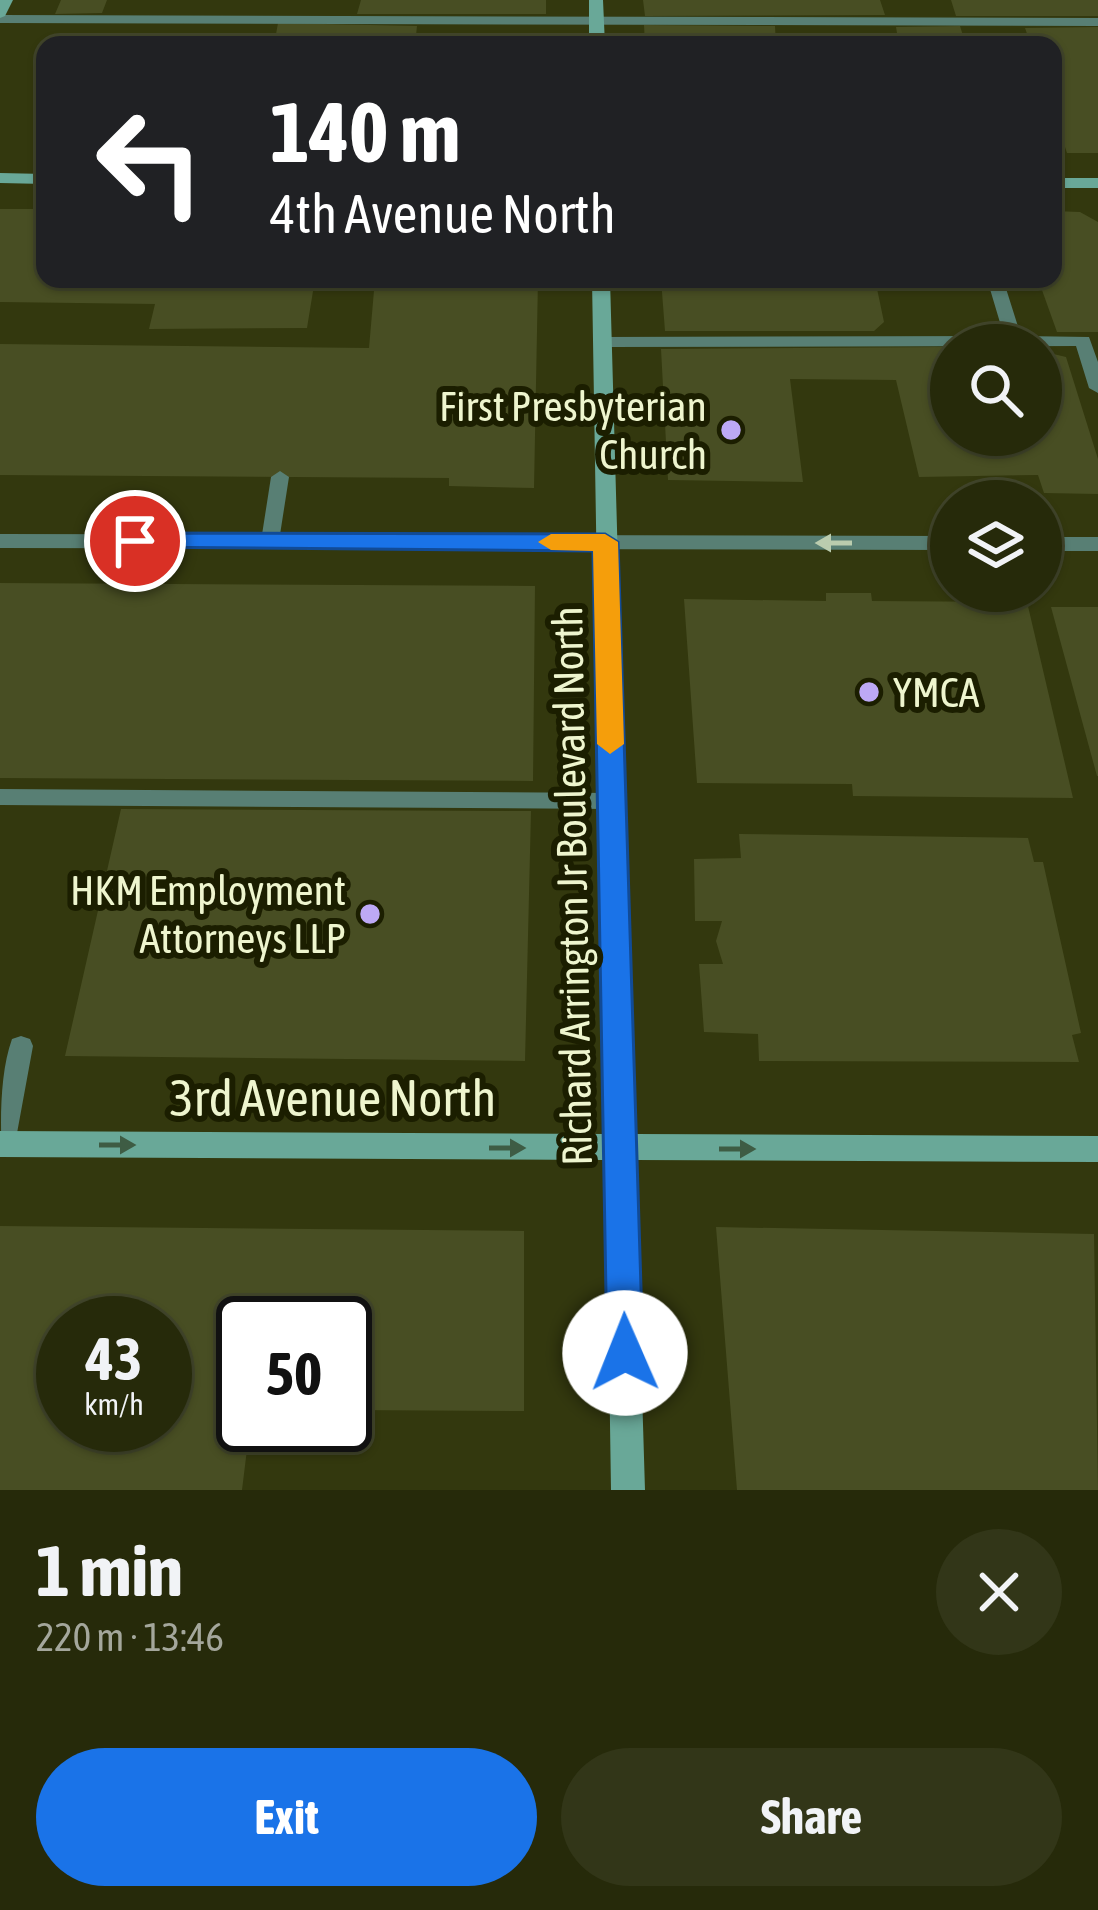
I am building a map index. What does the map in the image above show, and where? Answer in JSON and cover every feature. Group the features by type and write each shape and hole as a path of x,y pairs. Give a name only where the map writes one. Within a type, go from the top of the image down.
{"main road":[{"path":"0,16 6,0"},
{"path":"596,0 597,36"},
{"path":"0,178 36,178"},
{"path":"1062,183 1098,183"},
{"name":"Richard Arrington Jr Boulevard North","path":"601,288 628,1490"},
{"name":"3rd Avenue North","path":"1,1144 1098,1149"}],"street":[{"path":"0,541 930,543"},
{"path":"1062,544 1098,544"}],"lane":[{"path":"0,16 1098,22"},
{"path":"996,22 1001,36"},
{"path":"998,288 1009,324"},
{"path":"1062,341 1083,341 1098,388"},
{"path":"602,342 930,342"},
{"path":"270,542 280,477"},
{"path":"0,797 612,801"},
{"path":"1,1144 21,1046"}],"building":[{"path":"61,0 107,0 102,13 55,14"},
{"path":"361,0 546,0 546,14 357,14"},
{"path":"643,0 880,0 885,15 645,16"},
{"path":"951,0 1098,0 1098,16 956,16"},
{"path":"278,23 417,26 416,36 276,36"},
{"path":"644,25 775,26 776,36 645,36"},
{"path":"960,26 963,36 898,36 896,27"},
{"path":"1098,27 1098,153 1067,153 1062,138 1062,36 1028,36 1025,28"},
{"path":"0,209 36,209 36,288 314,288 307,328 149,329 155,304 0,302"},
{"path":"1062,211 1080,212 1098,222 1098,332 1062,332 1062,324 1054,324 1041,288 1062,288"},
{"path":"374,288 538,288 534,488 449,486 449,478 0,475 0,344 369,348"},
{"path":"662,288 877,288 884,322 874,331 665,331"},
{"path":"930,347 930,456 1062,456 1062,356 1066,357 1098,459 1098,494 1062,493 1062,480 1040,480 1038,475 919,477 896,380 790,379 803,482 668,480 661,349"},
{"path":"0,583 535,586 533,781 0,778"},
{"name":"YMCA","path":"826,593 871,593 872,601 930,601 930,612 1029,612 1073,798 853,796 852,784 697,783 684,599 826,601"},
{"path":"1062,607 1098,607 1097,776 1052,612 1062,612"},
{"path":"121,809 531,811 525,1061 65,1056"},
{"path":"739,834 1028,838 1034,862 1043,862 1081,1033 1072,1035 1079,1062 759,1061 758,1034 704,1032 699,964 723,964 716,941 722,921 695,921 694,859 741,858"},
{"path":"0,1226 524,1231 524,1411 372,1410 372,1296 216,1296 216,1452 247,1452 242,1490 0,1490"},
{"path":"716,1227 1094,1234 1098,1490 737,1490"}],"slow traffic":[{"path":"551,542 605,542 610,744"}],"place":[{"name":"First Presbyterian Church","path":"731,430"},
{"name":"YMCA","path":"869,692"},
{"name":"HKM Employment Attorneys LLP","path":"370,914"}],"route":[{"path":"135,541 605,542 625,1353"}]}
